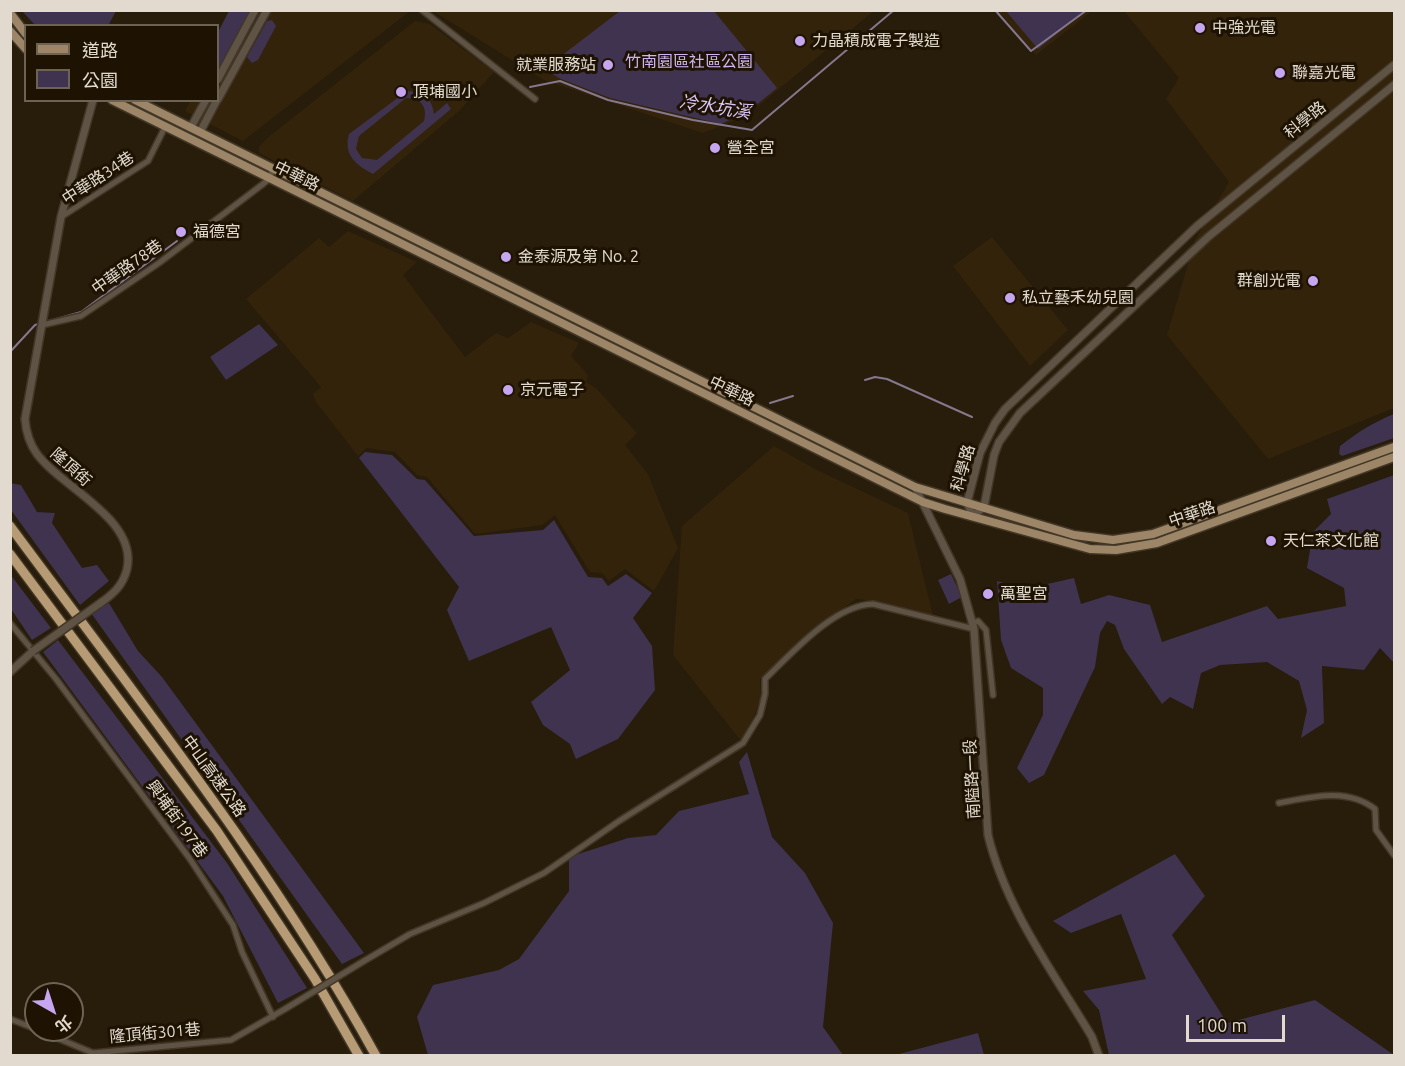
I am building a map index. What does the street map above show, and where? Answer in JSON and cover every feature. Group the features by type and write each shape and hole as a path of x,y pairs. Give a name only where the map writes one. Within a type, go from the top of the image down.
{"highway":[{"name":"中山高速公路","path":"10,526 222,811 300,925 376,1056"},
{"name":"中山高速公路","path":"10,554 217,831 315,979 359,1056"}],"main road":[{"path":"10,13 24,31"},
{"path":"10,31 24,47"},
{"name":"中華路","path":"116,102 923,502 1090,549 1116,550 1157,543 1395,458"},
{"name":"中華路","path":"139,102 915,487 1074,535 1101,539 1131,539 1180,525 1395,447"},
{"path":"810,446 815,437"}],"street":[{"path":"219,77 255,10"},
{"path":"219,96 267,10"},
{"path":"422,10 535,99"},
{"name":"科學路","path":"1395,65 1197,226 1005,409 983,446 967,503 973,516 984,507 994,455 999,442 1020,413 1208,237 1395,85"},
{"path":"61,217 92,102"},
{"path":"191,127 205,102"},
{"path":"200,132 216,102"},
{"name":"中華路34巷","path":"61,217 148,161 165,127"},
{"path":"269,179 273,169"},
{"name":"中華路78巷","path":"42,326 81,316 159,262 269,179"},
{"name":"隆頂街","path":"10,672 33,651 109,597 122,583 128,565 127,547 118,528 49,468 36,453 28,437 25,419 61,217"},
{"path":"1307,479 1310,488"},
{"name":"南隘路一段","path":"915,487 960,579 974,626 988,835 993,855 1015,909 1092,1037 1099,1056"},
{"name":"隆頂街301巷","path":"66,1042 93,1053 231,1040 410,934 484,903 544,873 619,821 743,743 760,715 765,694 765,679 810,637 858,605 873,604 974,626"},
{"path":"974,626 978,621 986,630 993,694"},
{"name":"興埔街197巷","path":"10,623 190,859 233,925 242,952 273,1017"},
{"path":"1279,803 1324,793 1366,802 1375,809 1376,830 1395,855"},
{"name":"隆頂街301巷","path":"10,1019 24,1025"}],"shaded area":[{"path":"240,11 410,11 243,141 185,111 190,102 219,102 219,49"},
{"path":"433,11 874,11 746,116 703,133 544,80"},
{"path":"998,11 1092,11 1036,55"},
{"path":"1124,11 1394,11 1394,408 1268,459 1167,335 1195,240 1229,182 1166,99 1179,78"},
{"name":"頂埔國小","path":"415,21 430,24 494,72 459,111 353,201 259,153 259,147 266,139"},
{"path":"348,231 417,262 403,275 465,357 496,333 508,338 531,322 579,343 571,356 588,375 586,382 596,388 637,433 625,445 648,474 678,548 654,591 625,569 609,581 602,573 590,572 555,515 542,525 475,534 427,477 417,475 395,452 366,448 358,456 316,402 313,394 321,387 246,299 319,238 329,247"},
{"name":"私立藝禾幼兒園","path":"992,237 1068,330 1030,366 953,266"},
{"path":"774,446 817,470 908,513 933,616 878,601 856,599 813,630 760,679 761,695 756,712 741,741 673,655 682,526"}],"green space":[{"path":"22,11 116,11 109,24 34,24"},
{"path":"229,11 250,11 219,70 219,30"},
{"name":"竹南園區社區公園","path":"620,11 714,11 777,88 749,111 721,124 610,98 561,79 544,69"},
{"path":"1006,11 1085,11 1038,49"},
{"path":"272,20 276,26 258,60 252,63 247,57 267,21"},
{"path":"407,91 426,97 434,114 447,103 451,109 373,174 356,163 349,154 349,134","holes":["406,98 422,104 425,112 424,121 377,160 362,158 356,149 359,136"]},
{"path":"259,324 278,345 226,380 210,357"},
{"path":"1394,414 1394,438 1342,456 1339,454 1340,446 1373,424"},
{"path":"365,452 392,455 417,479 425,480 474,536 543,530 554,520 588,577 602,578 608,586 626,574 652,593 633,618 652,646 655,690 618,739 576,759 570,744 543,725 531,702 570,670 551,627 469,661 447,610 459,587 359,458"},
{"path":"1394,475 1394,663 1380,648 1364,670 1322,666 1324,723 1301,738 1307,710 1299,681 1267,662 1220,665 1201,673 1193,709 1170,697 1162,704 1124,649 1115,625 1107,621 1100,633 1095,667 1044,775 1029,783 1017,768 1043,715 1043,688 1011,668 1001,640 997,581 1025,589 1074,578 1081,604 1109,595 1150,605 1162,642 1267,606 1278,619 1346,606 1344,588 1307,568 1313,532 1331,514 1327,499"},
{"path":"10,483 21,485 37,512 55,513 52,523 82,568 97,565 109,581 80,605 11,510"},
{"path":"10,574 51,628 32,640 11,609"},
{"path":"951,574 962,597 949,604 938,580"},
{"path":"109,603 138,651 162,677 364,953 342,964 91,613"},
{"path":"58,640 227,863 307,988 278,1003 223,896 43,652"},
{"path":"747,752 772,837 805,873 833,923 823,1027 843,1055 428,1055 417,1017 433,985 499,970 519,959 569,891 569,857 628,838 656,835 679,811 749,794 739,762"},
{"path":"1175,854 1205,896 1172,935 1227,1023 1315,1000 1394,1055 1109,1055 1099,1010 1083,991 1146,979 1121,914 1071,933 1053,921"},
{"path":"978,1033 984,1055 896,1055 899,1054"}],"waterway":[{"name":"冷水坑溪","path":"530,87 560,81 608,100 693,120 752,130 894,10"},
{"name":"冷水坑溪","path":"995,10 1031,51 1087,10"},
{"path":"10,352 35,325 81,312 177,241"},
{"path":"865,380 875,377 887,379 972,417"},
{"path":"770,403 793,396"}],"place":[{"name":"中強光電","path":"1200,28"},
{"name":"力晶積成電子製造","path":"800,41"},
{"name":"就業服務站","path":"608,65"},
{"name":"聯嘉光電","path":"1280,73"},
{"name":"頂埔國小","path":"401,92"},
{"name":"營全宮","path":"715,148"},
{"name":"福德宮","path":"181,232"},
{"name":"金泰源及第 No. 2","path":"506,257"},
{"name":"群創光電","path":"1313,281"},
{"name":"私立藝禾幼兒園","path":"1010,298"},
{"name":"京元電子","path":"508,390"},
{"name":"天仁茶文化館","path":"1271,541"},
{"name":"萬聖宮","path":"988,594"}]}
